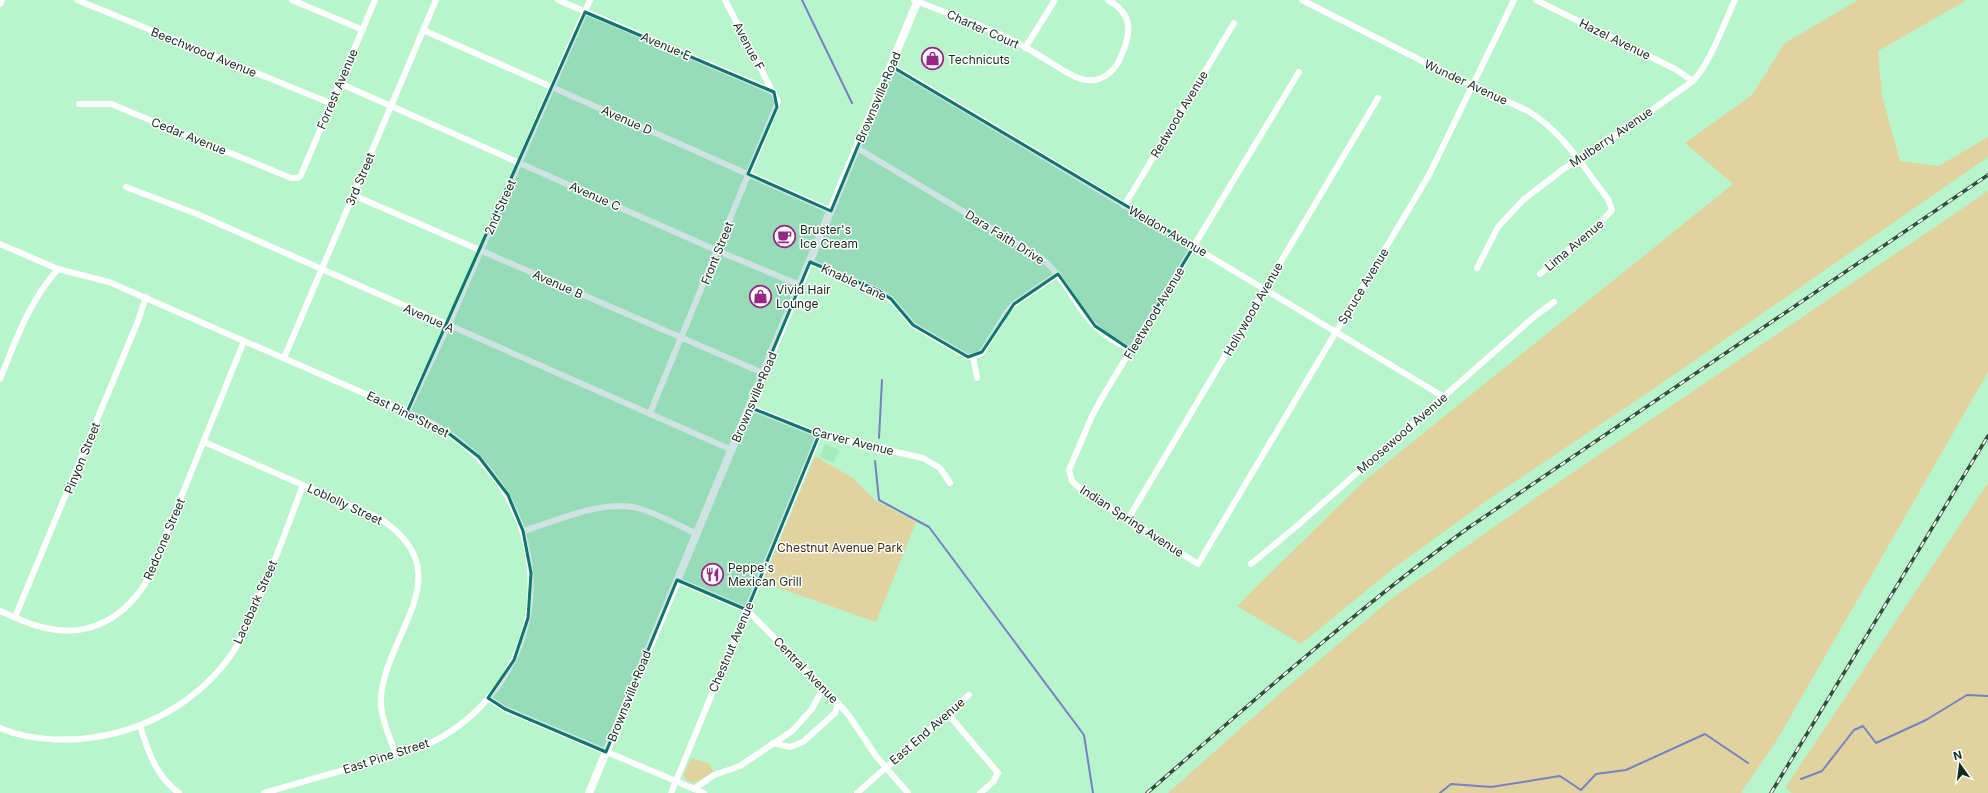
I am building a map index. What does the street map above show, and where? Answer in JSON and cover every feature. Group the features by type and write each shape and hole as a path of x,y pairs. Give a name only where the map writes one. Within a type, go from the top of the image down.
{"street":[{"path":"0,4 2,0"},
{"name":"Beechwood Avenue","path":"77,0 330,103"},
{"path":"292,0 363,30"},
{"name":"Forrest Avenue","path":"298,178 301,175 330,103 375,0"},
{"name":"3rd Street","path":"284,358 320,270 436,0"},
{"name":"Avenue E","path":"558,0 774,92"},
{"name":"2nd Street","path":"407,412 448,326 480,250 553,88 590,0"},
{"name":"Avenue F","path":"725,0 774,92"},
{"name":"Charter Court","path":"917,0 996,33 1079,79 1096,80 1108,74 1118,64 1127,43 1129,31 1127,19 1121,9 1108,0"},
{"name":"Brownsville Road","path":"589,793 810,262 917,0"},
{"name":"Charter Court","path":"1025,48 1056,0"},
{"name":"Wunder Avenue","path":"1302,0 1434,67 1542,119 1555,132 1605,194"},
{"name":"Spruce Avenue","path":"1198,564 1429,174 1514,0"},
{"name":"Hazel Avenue","path":"1536,0 1675,69 1693,81"},
{"name":"Mulberry Avenue","path":"1476,268 1490,239 1508,215 1538,187 1612,138 1693,81 1710,56 1735,0"},
{"name":"Redwood Avenue","path":"1124,206 1234,23"},
{"name":"Avenue D","path":"423,30 831,211"},
{"name":"Weldon Avenue","path":"891,66 1444,397"},
{"name":"Fleetwood Avenue","path":"1069,476 1070,466 1092,416 1299,72"},
{"path":"339,84 390,107"},
{"name":"Front Street","path":"650,413 777,107 777,98 774,92"},
{"name":"Hollywood Avenue","path":"1128,519 1378,98"},
{"name":"Cedar Avenue","path":"79,104 111,104 291,178 298,178"},
{"name":"Avenue C","path":"390,107 718,251 800,285"},
{"name":"Dara Faith Drive","path":"857,148 1040,257 1058,274 1095,326 1112,340 1131,350"},
{"name":"Avenue A","path":"126,187 197,214 320,270 732,450"},
{"name":"Lima Avenue","path":"1540,274 1610,214 1612,206 1605,194"},
{"name":"Avenue B","path":"353,195 763,373"},
{"name":"East Pine Street","path":"0,244 58,269 103,279 407,412 447,432 464,443 479,457 508,495 523,531 531,573 528,618 514,660 488,698 468,718 450,732 424,746 264,793"},
{"name":"Knable Lane","path":"810,262 879,292 890,299 913,325 964,356 973,356"},
{"path":"0,379 30,307 43,286 58,269"},
{"path":"977,378 973,356 982,352 1014,304 1058,274"},
{"name":"Pinyon Street","path":"16,617 138,321 146,297"},
{"name":"Moosewood Avenue","path":"1251,564 1535,316 1554,302"},
{"name":"Redcone Street","path":"0,611 47,629 76,630 95,626 107,621 132,602 149,577 244,341"},
{"name":"Carver Avenue","path":"750,407 819,435 923,458 940,468 950,483"},
{"name":"Chestnut Avenue","path":"671,793 819,435"},
{"name":"Loblolly Street","path":"204,442 379,518 404,539 414,557 420,578 418,593 387,673 381,697 382,709 396,755"},
{"name":"Indian Spring Avenue","path":"1069,476 1083,491 1198,564"},
{"name":"Lacebark Street","path":"0,728 40,738 67,740 91,738 122,732 140,726 190,698 219,670 231,655 243,635 303,485"},
{"path":"523,531 593,509 617,505 647,511 697,534"},
{"name":"Central Avenue","path":"677,580 747,610 838,703 886,767 908,793"},
{"path":"694,789 714,775 740,766 792,731 806,717 821,692 820,684"},
{"name":"East End Avenue","path":"857,793 969,695"},
{"path":"488,698 505,709 704,793"},
{"path":"773,743 790,747 803,742 835,712 838,703"},
{"path":"948,714 996,769 998,774 997,777 980,793"},
{"path":"140,726 152,762 158,771 179,793"}],"highlighted area":[{"path":"585,12 774,92 777,107 748,174 831,211 891,66 1194,246 1131,350 1095,326 1058,274 1014,304 982,352 968,357 913,325 891,299 879,291 810,262 749,407 819,435 747,610 677,580 606,752 505,709 488,698 514,660 528,618 531,573 523,531 508,495 479,457 447,432 407,412"}],"shaded area":[{"path":"825,444 839,450 834,463 820,457"}],"green space":[{"path":"1858,0 1967,0 1878,51 1882,96 1900,161 1939,166 1988,137 1988,157 1652,390 1489,499 1394,568 1301,644 1237,606 1364,481 1733,184 1685,143 1752,95 1785,43"},
{"path":"1988,191 1988,372 1777,740 1741,793 1168,793 1284,690 1391,599 1547,490"},
{"name":"Chestnut Avenue Park","path":"815,456 853,478 876,501 916,522 876,622 762,582"},
{"path":"1988,483 1988,793 1792,793 1785,788"},
{"path":"691,758 710,764 713,772 695,783 688,781 683,775"}],"waterway":[{"path":"802,0 852,103"},
{"path":"879,438 882,380"},
{"path":"875,461 879,500 929,527 1084,735 1093,793"},
{"path":"1801,779 1822,771 1854,730 1863,726 1876,743 1926,720 1967,695 1988,696"},
{"path":"1440,793 1451,784 1491,787 1560,776 1581,790 1596,774 1626,770 1705,734 1748,763"}],"railway":[{"path":"1147,793 1345,624 1385,591 1468,528 1988,175"},
{"path":"1771,793 1988,436"}],"place":[{"name":"Technicuts","path":"932,59"},
{"name":"Bruster's Ice Cream","path":"785,236"},
{"name":"Vivid Hair Lounge","path":"761,296"},
{"name":"Peppe's Mexican Grill","path":"713,574"}]}
